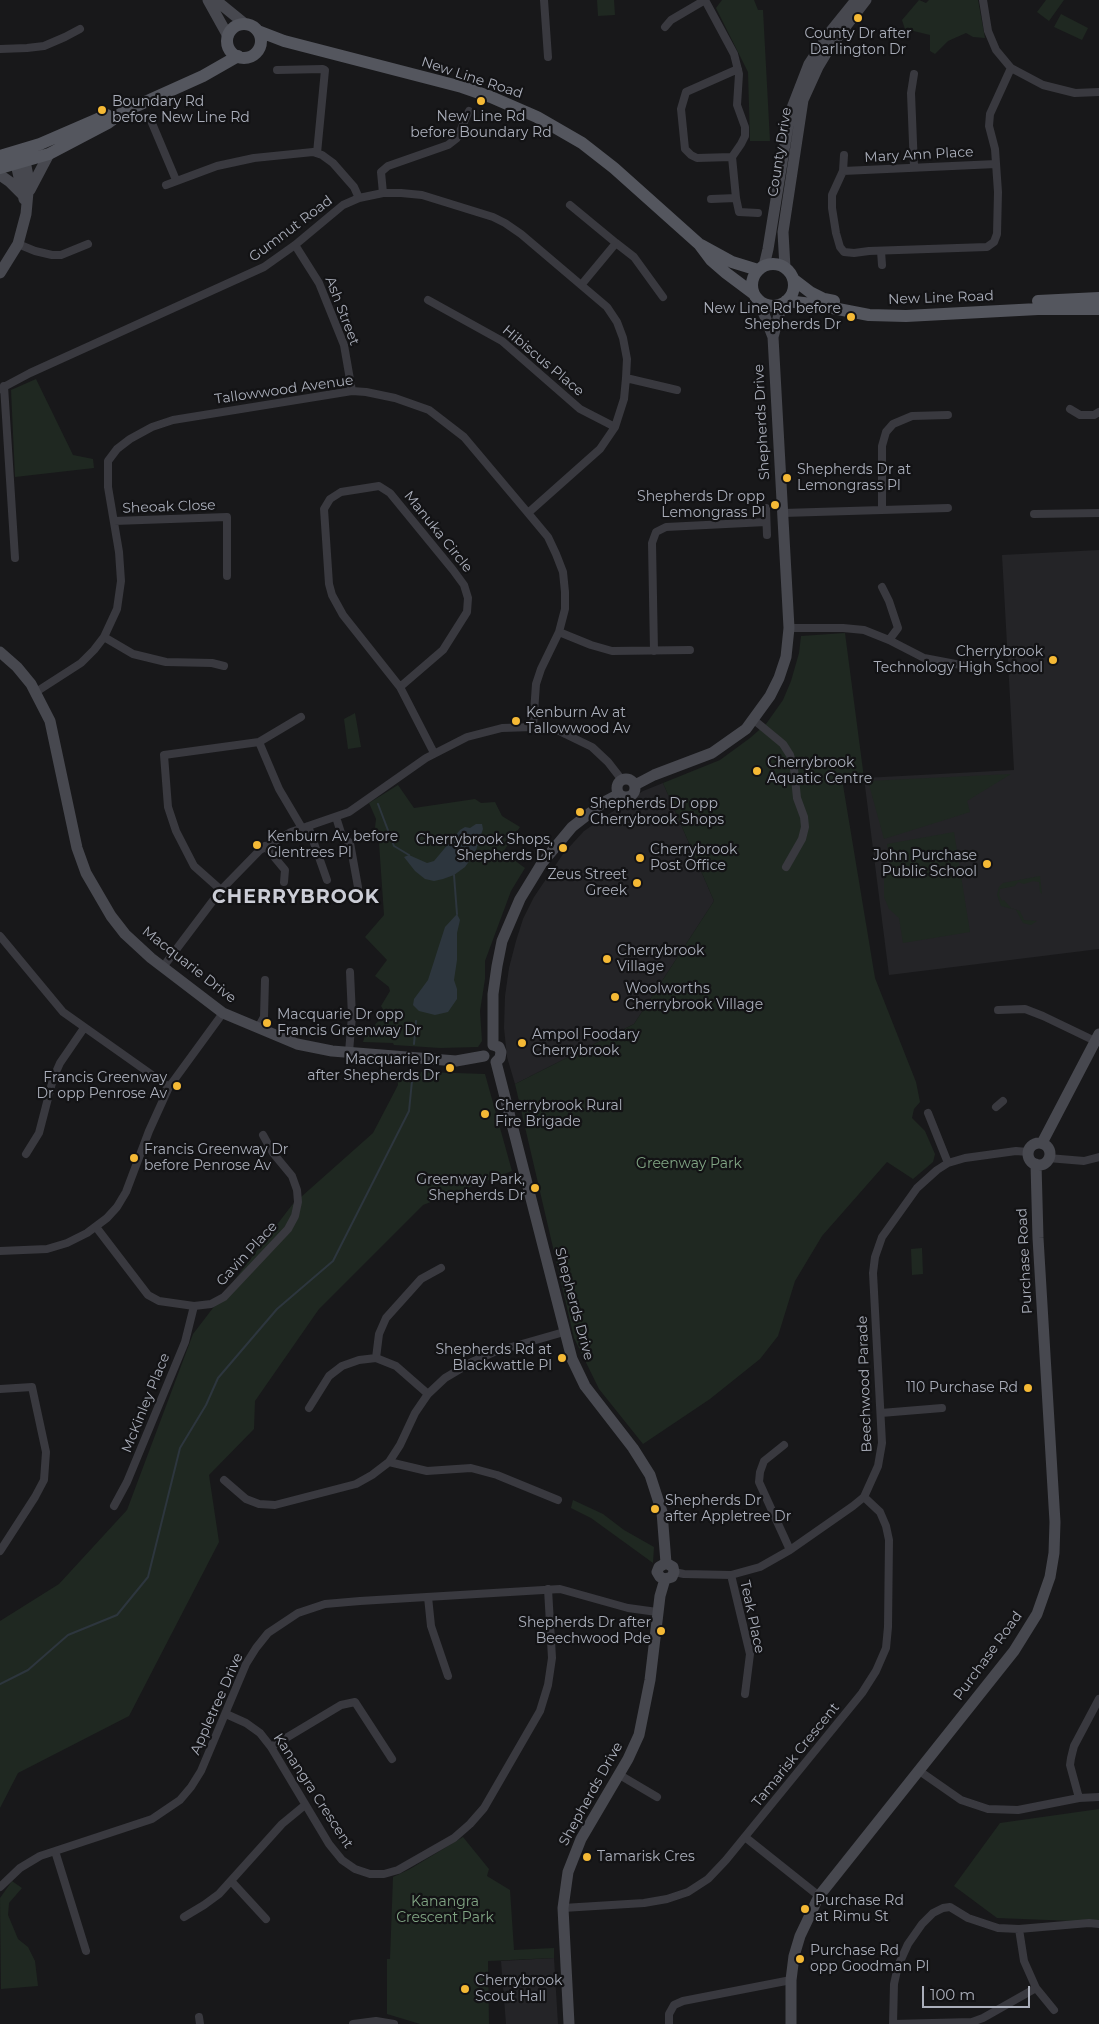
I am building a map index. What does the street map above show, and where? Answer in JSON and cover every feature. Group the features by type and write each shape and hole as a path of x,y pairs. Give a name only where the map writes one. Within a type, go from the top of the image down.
{"main road":[{"path":"0,156 19,159 49,154 108,123 123,112 204,76 238,56 250,56 259,48 260,37 258,31 245,24 218,2 208,0"},
{"path":"208,0 228,41 238,56"},
{"name":"County Drive","path":"761,268 768,249 783,150 792,106 809,64 831,31 856,0"},
{"name":"County Drive","path":"785,268 783,232 804,100 818,67 830,46 866,0"},
{"path":"204,76 228,41 234,27 245,24"},
{"name":"New Line Road","path":"258,31 284,41 306,45 462,87 524,111 582,143 620,173 699,244 711,260 756,297"},
{"name":"New Line Road","path":"259,48 284,41"},
{"path":"0,168 19,159 40,144 105,115 123,112"},
{"path":"26,197 49,154"},
{"path":"0,273 18,244 24,227 29,181 19,159"},
{"path":"0,175 26,197"},
{"name":"New Line Road","path":"699,244 732,262 761,268"},
{"path":"775,264 785,268 793,279 793,291 784,302 769,305 756,297 752,282 761,268 775,264"},
{"name":"New Line Road","path":"793,279 810,292 824,299 870,308 1099,298"},
{"name":"Shepherds Drive","path":"635,784 712,753 734,738 754,720 770,696 786,657 788,628 773,337 756,297"},
{"name":"New Line Road","path":"784,302 812,304 869,314 906,316 1038,309 1099,309"},
{"name":"Shepherds Drive","path":"773,337 784,302"},
{"name":"Macquarie Drive","path":"0,652 17,667 36,692 50,721 56,741 77,848 86,873 101,902 125,934 164,967 223,1013 310,1048 456,1060 484,1056"},
{"path":"622,780 629,780 635,784 632,796 626,798 619,794 617,786 622,780"},
{"path":"493,1045 493,994 497,966 502,941 520,899 542,863 572,827 604,802 619,794"},
{"path":"1042,1143 1048,1148 1048,1158 1044,1163 1036,1164 1030,1159 1028,1152 1033,1145 1042,1143 1097,1038"},
{"path":"493,1045 502,1052 496,1062 488,1061 484,1056 485,1049 493,1045"},
{"name":"Shepherds Drive","path":"496,1062 573,1364 585,1386 639,1456 650,1475 662,1512 666,1563 659,1566 657,1572 660,1577 669,1576 657,1612 650,1680 642,1724 634,1748 575,1851 568,1872 564,1908 569,2024"},
{"name":"Purchase Road","path":"792,2024 791,1980 794,1956 800,1936 819,1896 1025,1637 1037,1614 1050,1577 1054,1553 1055,1522 1038,1238 1036,1164"}],"street":[{"path":"544,0 548,57"},
{"path":"665,27 671,20 705,0 734,54 739,74 737,105 745,127 745,136 732,156 736,198 739,212 758,213"},
{"path":"983,0 988,31 996,50 1011,68 1043,85 1075,93 1099,92"},
{"path":"0,48 44,46 80,29"},
{"path":"882,265 881,251 987,247 994,242 997,234 996,164 995,149 989,126 990,114 1011,68"},
{"path":"732,156 697,158 691,156 685,149 681,109 686,92 738,69"},
{"path":"277,70 325,70 317,153"},
{"path":"914,74 910,93 914,167"},
{"path":"383,193 381,172 388,166 448,145 457,138 469,111"},
{"path":"149,116 176,180"},
{"path":"166,185 217,166 254,158 313,152 334,163 354,187 359,198"},
{"name":"Mary Ann Place","path":"844,155 842,170 832,195 832,208 840,247 844,252 854,253 881,251"},
{"name":"Mary Ann Place","path":"842,170 996,164"},
{"name":"Gumnut Road","path":"2,387 264,268 295,246 343,205 359,198 383,193 422,195 505,223 582,284 606,307 617,322 623,338 627,359 626,378 624,399 615,427 600,449 528,513"},
{"path":"711,199 736,198"},
{"path":"570,205 634,257 663,297"},
{"path":"582,284 616,243"},
{"path":"18,244 52,255 61,255 88,244"},
{"name":"Ash Street","path":"295,246 320,283 344,345 352,391"},
{"name":"Hibiscus Place","path":"428,300 502,341 580,409 615,427"},
{"path":"626,378 677,390"},
{"path":"2,387 15,558"},
{"name":"Tallowwood Avenue","path":"36,692 81,663 94,650 104,637 117,609 121,580 108,487 108,461 117,449 145,431 173,420 352,391 395,398 429,410 464,437 548,538 563,572 565,609 559,632 536,684 533,726"},
{"path":"1070,409 1080,415 1094,415 1099,412"},
{"path":"882,509 882,446 886,432 893,424 912,416 948,415"},
{"name":"Manuka Circle","path":"400,687 443,650 467,612 468,598 464,585 453,570 390,493 379,486 341,492 330,498 324,509 329,584 343,615 400,687 434,753"},
{"path":"766,508 767,535"},
{"path":"783,513 948,508"},
{"path":"1034,514 1099,513"},
{"name":"Sheoak Close","path":"114,521 227,517 227,576"},
{"path":"654,651 652,543 656,532 666,527 766,522"},
{"path":"882,587 898,628 889,640"},
{"path":"788,628 864,630 889,640 924,658 966,666"},
{"path":"559,632 612,651 690,650"},
{"path":"104,637 133,654 166,662 212,663 224,666"},
{"path":"221,890 194,866 176,831 168,807 164,755 259,742 301,717"},
{"path":"754,720 783,744 790,755 794,769 796,798 804,817 805,827 802,839 786,867"},
{"path":"164,967 221,890 265,846 284,835 349,812 434,753 467,737 486,731 533,726 557,730 592,747 608,762 622,780"},
{"path":"259,742 279,789 305,827 327,880"},
{"path":"336,817 342,836 350,843 358,888"},
{"path":"265,846 285,870 284,882"},
{"path":"0,936 64,1012 169,1087"},
{"path":"349,1052 352,1016 350,972"},
{"path":"258,1028 264,1017 265,980"},
{"path":"998,1010 1026,1009 1097,1038"},
{"path":"0,1251 37,1250 77,1239 96,1227 117,1206 126,1192 149,1130 169,1087 223,1013"},
{"path":"26,1154 39,1133 53,1079 60,1063 84,1028"},
{"path":"996,1107 1003,1101"},
{"path":"928,1113 948,1164"},
{"name":"Gavin Place","path":"96,1227 148,1294 159,1300 194,1306 210,1304 224,1298 288,1229 295,1216 298,1202 297,1190 292,1176 273,1153 263,1135"},
{"name":"Beechwood Parade","path":"669,1576 684,1574 730,1575 760,1567 790,1550 864,1497 878,1466 882,1443 873,1273 875,1257 882,1237 917,1188 927,1177 948,1164 965,1158 1016,1151 1028,1152"},
{"path":"1048,1158 1084,1161 1099,1157"},
{"path":"376,1358 379,1334 386,1318 421,1279 441,1268"},
{"name":"McKinley Place","path":"114,1506 127,1482 185,1342 194,1306"},
{"path":"224,1480 246,1499 259,1504 275,1505 356,1484 372,1476 389,1462 400,1446 415,1413 428,1394 445,1378 494,1352 564,1332"},
{"path":"309,1408 329,1376 342,1366 359,1360 376,1358 396,1366 428,1394"},
{"path":"0,1389 32,1387 46,1452 44,1480 35,1498 0,1551"},
{"path":"881,1413 942,1408"},
{"path":"784,1445 764,1461 759,1482 790,1550"},
{"path":"389,1462 427,1471 471,1468 497,1475 558,1500"},
{"name":"Tamarisk Crescent","path":"564,1908 667,1899 688,1892 708,1879 862,1693 876,1671 886,1648 889,1540 880,1512 864,1497"},
{"name":"Teak Place","path":"730,1575 750,1654 746,1694"},
{"name":"Appletree Drive","path":"0,1887 20,1868 40,1856 131,1828 152,1819 180,1800 196,1779 226,1714 246,1664 256,1648 268,1633 298,1612 325,1604 548,1589 572,1591 628,1608 657,1612"},
{"name":"Kanangra Crescent","path":"226,1714 246,1723 260,1733 271,1747 329,1844 342,1860 355,1869 370,1874 384,1874 398,1870 454,1838 470,1824 484,1808 540,1711 548,1684 552,1658 548,1589"},
{"path":"428,1597 431,1626 448,1676"},
{"path":"1078,1798 1070,1766 1071,1758 1074,1746 1099,1699"},
{"path":"271,1747 341,1705 356,1702 392,1759"},
{"path":"918,1770 961,1800 988,1809 1018,1810 1078,1798 1099,1797"},
{"path":"618,1774 657,1798"},
{"path":"184,1917 204,1905 232,1882 282,1824 305,1805"},
{"path":"744,1837 819,1896"},
{"path":"55,1851 86,1950"},
{"path":"232,1882 266,1919"},
{"path":"1036,1988 983,2018 972,2022 893,2024 894,1984 898,1966 908,1944 922,1924 933,1913 944,1908 950,1908 984,1925 998,1928 1099,1924"},
{"path":"1019,1928 1024,1961 1036,1988 1054,2010"},
{"path":"669,2024 669,2014 674,2005 683,2000 791,1980"},
{"path":"353,2024 376,2020 394,2024"}],"shaded area":[{"name":"John Purchase Public School","path":"1099,550 1099,949 889,975 864,778 1014,770 1002,555"},
{"path":"663,783 714,901 634,1024 515,1084 507,1057 504,1028 505,996 509,968 523,919 534,897 563,854 584,831 643,791"},
{"path":"476,824 482,824 483,829 475,853 465,867 454,875 434,881 425,879 415,871 404,857 409,855 427,863 434,861 460,830 465,827 470,828"},
{"path":"457,914 460,920 457,933 457,960 454,980 457,989 457,999 448,1012 435,1015 419,1011 413,1005 414,999 428,980 445,927"},
{"path":"554,1958 558,2024 506,2024 501,1961"}],"green space":[{"path":"597,0 614,0 615,15 598,16"},
{"path":"722,0 754,0 758,10 763,10 770,141 750,141 748,72 716,8"},
{"path":"919,0 926,3 929,0 978,0 985,38 973,37 966,33 948,41 935,54 930,51 930,35 905,29 902,20"},
{"path":"1046,0 1064,0 1049,21 1037,12"},
{"path":"1061,14 1088,28 1082,40 1054,27"},
{"path":"36,379 73,455 93,459 94,468 15,477 11,390"},
{"name":"Greenway Park","path":"845,633 864,778 842,779 875,978 916,1082 920,1102 914,1109 912,1118 925,1131 935,1154 933,1162 913,1179 887,1162 822,1236 795,1281 778,1336 760,1359 710,1399 643,1444 599,1389 574,1338 515,1084 634,1024 714,901 663,783 720,760 766,724 783,700 791,681 799,653 801,636"},
{"path":"355,713 361,747 348,749 344,719"},
{"path":"1011,774 967,801 970,812 884,839 868,781"},
{"path":"398,785 414,808 475,799 481,803 495,802 502,816 520,827 503,852 525,868 511,891 485,961 485,979 480,1011 482,1041 478,1047 440,1048 363,1042 366,1033 386,1014 381,1006 390,991 389,987 375,976 387,960 365,937 384,915 379,843 374,836 376,819 369,803"},
{"path":"954,832 970,932 903,943 899,918 889,909 884,897 884,878 890,866 887,844"},
{"path":"1040,876 1042,894 1039,882 1033,881 1024,884 1018,882 1015,886 1000,889 999,895 1002,901 1004,900 1011,908 1020,911 1024,920 1037,921 1031,925 1023,923 1016,910 1001,906 997,895 999,887 1003,883"},
{"path":"397,1071 485,1074 512,1171 423,1205 319,1309 255,1401 254,1429 209,1475 219,1542 129,1716 18,1773 0,1808 0,1621 59,1584 127,1510 193,1334 292,1205 373,1133 398,1085"},
{"path":"922,1248 923,1274 912,1275 911,1249"},
{"path":"573,1500 603,1514 624,1530 654,1547 653,1563 591,1518 571,1508"},
{"path":"1099,1809 1099,1922 997,1918 954,1886 1000,1823"},
{"name":"Kanangra Crescent Park","path":"463,1837 489,1869 487,1876 510,1890 514,1950 554,1948 554,1958 488,1961 489,2024 420,2024 387,2014 387,1959 390,1959 393,1877"},
{"path":"12,1881 22,1888 9,1903 8,1915 18,1939 28,1947 35,1961 38,1986 1,1989 0,1898"}],"waterway":[{"path":"378,804 394,846 409,855"},
{"path":"454,875 457,914"},
{"path":"414,1044 416,1021"},
{"path":"0,1684 28,1670 68,1635 117,1615 148,1577 180,1448 206,1405 218,1378 277,1309 333,1261 409,1111 413,1071"}],"place":[{"name":"County Dr after Darlington Dr","path":"858,18"},
{"name":"New Line Rd before Boundary Rd","path":"481,101"},
{"name":"Boundary Rd before New Line Rd","path":"102,110"},
{"name":"New Line Rd before Shepherds Dr","path":"851,317"},
{"name":"Shepherds Dr at Lemongrass Pl","path":"787,478"},
{"name":"Shepherds Dr opp Lemongrass Pl","path":"775,505"},
{"name":"Cherrybrook Technology High School","path":"1053,660"},
{"name":"Kenburn Av at Tallowwood Av","path":"516,721"},
{"name":"Cherrybrook Aquatic Centre","path":"757,771"},
{"name":"Shepherds Dr opp Cherrybrook Shops","path":"580,812"},
{"name":"Kenburn Av before Glentrees Pl","path":"257,845"},
{"name":"Cherrybrook Shops, Shepherds Dr","path":"563,848"},
{"name":"Cherrybrook Post Office","path":"640,858"},
{"name":"John Purchase Public School","path":"987,864"},
{"name":"Zeus Street Greek","path":"637,883"},
{"name":"Cherrybrook Village","path":"607,959"},
{"name":"Woolworths Cherrybrook Village","path":"615,997"},
{"name":"Macquarie Dr opp Francis Greenway Dr","path":"267,1023"},
{"name":"Ampol Foodary Cherrybrook","path":"522,1043"},
{"name":"Macquarie Dr after Shepherds Dr","path":"450,1068"},
{"name":"Francis Greenway Dr opp Penrose Av","path":"177,1086"},
{"name":"Cherrybrook Rural Fire Brigade","path":"485,1114"},
{"name":"Francis Greenway Dr before Penrose Av","path":"134,1158"},
{"name":"Greenway Park, Shepherds Dr","path":"535,1188"},
{"name":"Shepherds Rd at Blackwattle Pl","path":"562,1358"},
{"name":"110 Purchase Rd","path":"1028,1388"},
{"name":"Shepherds Dr after Appletree Dr","path":"655,1509"},
{"name":"Shepherds Dr after Beechwood Pde","path":"661,1631"},
{"name":"Tamarisk Cres","path":"587,1857"},
{"name":"Purchase Rd at Rimu St","path":"805,1909"},
{"name":"Purchase Rd opp Goodman Pl","path":"800,1959"},
{"name":"Cherrybrook Scout Hall","path":"465,1989"}],"district":[{"name":"CHERRYBROOK","path":"296,897"}]}
